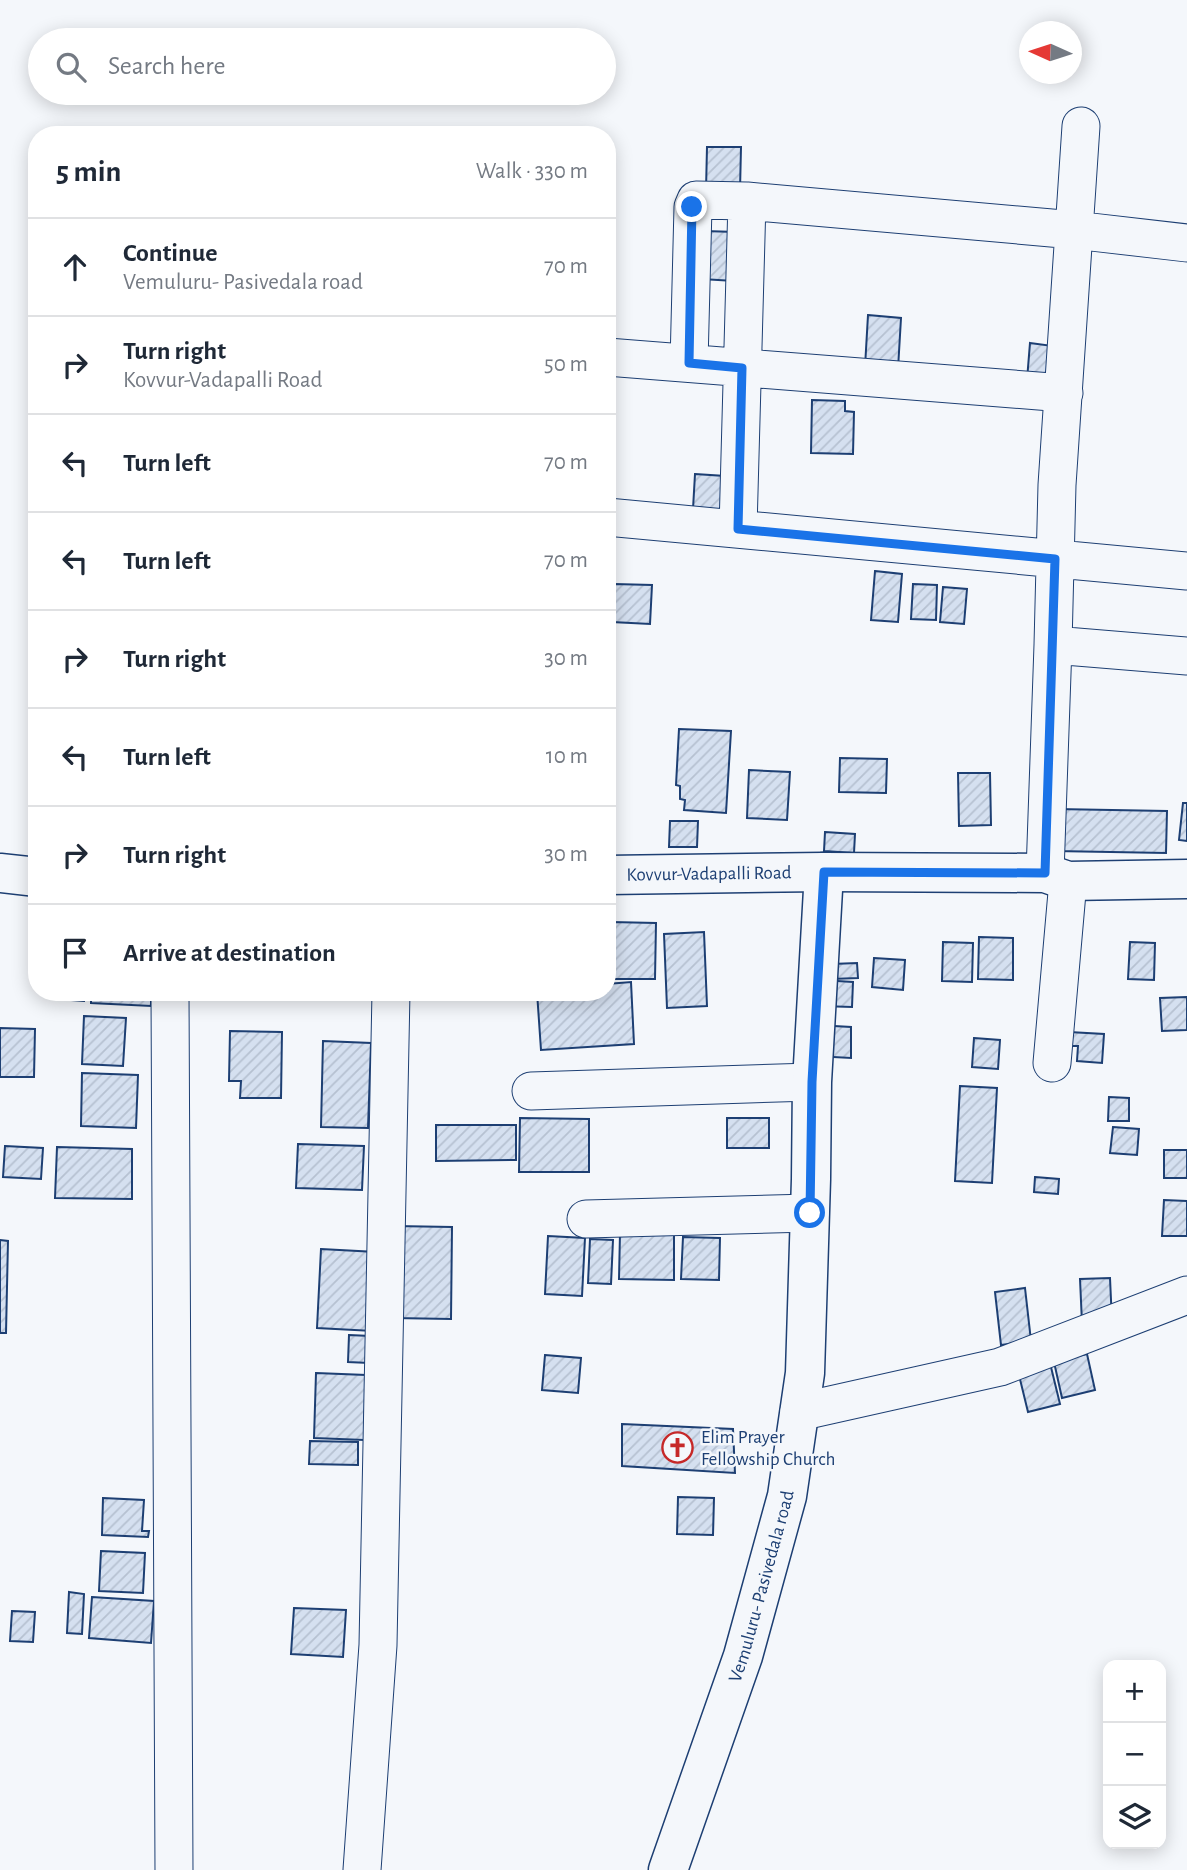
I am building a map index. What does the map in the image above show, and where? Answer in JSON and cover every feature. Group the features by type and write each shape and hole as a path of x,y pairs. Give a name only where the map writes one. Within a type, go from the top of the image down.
{"main road":[{"name":"Kovvur-Vadapalli Road","path":"616,875 824,872 1187,879"},
{"name":"Vemuluru- Pasivedala road","path":"668,1870 743,1656 787,1496 804,1373 812,1082 824,872"},
{"path":"0,873 28,876"}],"street":[{"path":"1052,1063 1057,877 1054,645 1057,485 1081,126"},
{"path":"689,363 692,207 696,200 747,201 1074,230 1187,243"},
{"path":"738,529 747,201"},
{"path":"616,358 1063,393"},
{"path":"616,518 1187,571"},
{"path":"1054,645 1187,656"},
{"path":"170,1001 174,1870"},
{"path":"362,1870 378,1645 391,1001"},
{"path":"531,1091 812,1082"},
{"path":"586,1219 810,1213"},
{"path":"799,1412 1000,1367 1187,1295"}],"building":[{"path":"707,147 741,147 740,190 706,190"},
{"path":"704,231 736,232 734,281 702,279"},
{"path":"868,315 901,318 898,369 865,367"},
{"path":"1030,343 1053,346 1050,382 1027,380"},
{"path":"812,400 845,401 845,411 854,412 853,454 811,453"},
{"path":"695,474 725,476 722,511 693,509"},
{"path":"875,571 902,574 898,622 871,620"},
{"path":"616,584 652,585 650,624 616,622"},
{"path":"913,584 937,585 936,620 911,619"},
{"path":"943,587 967,589 964,624 940,622"},
{"path":"679,729 731,731 726,813 684,810 685,800 680,799 680,786 676,785"},
{"path":"840,758 887,759 886,793 839,792"},
{"path":"749,770 790,772 787,820 747,818"},
{"path":"958,773 990,773 991,825 959,826"},
{"path":"1183,803 1187,803 1187,841 1179,840"},
{"path":"1056,809 1167,811 1166,853 1055,851"},
{"path":"670,821 698,821 697,847 669,847"},
{"path":"825,832 855,834 854,853 824,851"},
{"path":"616,922 656,923 655,979 616,979"},
{"path":"704,932 707,1006 667,1008 664,934"},
{"path":"979,937 1013,938 1013,980 978,979"},
{"path":"943,942 973,943 972,982 942,981"},
{"path":"1130,942 1155,943 1154,980 1128,979"},
{"path":"874,958 905,960 903,990 872,987"},
{"path":"857,963 858,978 832,979 832,964"},
{"path":"821,980 853,982 852,1007 821,1006"},
{"path":"631,982 634,1044 541,1050 538,1001 616,1001 616,983"},
{"path":"1187,997 1187,1030 1162,1031 1160,998"},
{"path":"151,1001 151,1006 91,1003"},
{"path":"84,1016 126,1018 123,1066 82,1064"},
{"path":"816,1025 851,1027 851,1058 815,1056"},
{"path":"0,1028 35,1029 34,1077 0,1077"},
{"path":"230,1031 282,1032 281,1098 240,1098 241,1081 229,1081"},
{"path":"1069,1032 1104,1034 1102,1063 1077,1061 1078,1046 1069,1046"},
{"path":"974,1038 1000,1040 998,1069 972,1067"},
{"path":"323,1041 371,1043 368,1128 321,1127"},
{"path":"82,1073 138,1075 136,1128 81,1126"},
{"path":"960,1086 997,1088 992,1183 955,1181"},
{"path":"1109,1097 1129,1098 1129,1121 1108,1121"},
{"path":"520,1118 589,1119 589,1172 519,1172"},
{"path":"727,1118 769,1118 769,1148 727,1148"},
{"path":"436,1125 516,1125 516,1160 436,1161"},
{"path":"1113,1127 1139,1129 1137,1155 1110,1153"},
{"path":"298,1144 364,1146 362,1190 296,1188"},
{"path":"5,1146 43,1148 41,1179 3,1177"},
{"path":"57,1147 132,1149 132,1199 55,1198"},
{"path":"1164,1150 1187,1150 1187,1178 1164,1178"},
{"path":"1035,1177 1059,1179 1058,1194 1034,1192"},
{"path":"1164,1200 1187,1201 1187,1236 1162,1236"},
{"path":"395,1226 452,1227 451,1319 394,1318"},
{"path":"620,1233 674,1234 674,1280 619,1279"},
{"path":"548,1236 585,1238 582,1296 545,1294"},
{"path":"683,1237 720,1238 719,1280 681,1279"},
{"path":"590,1239 613,1240 611,1284 588,1283"},
{"path":"0,1240 8,1241 6,1333 0,1333"},
{"path":"321,1249 376,1252 373,1331 317,1328"},
{"path":"1110,1278 1112,1322 1082,1323 1080,1279"},
{"path":"1025,1288 1031,1341 1001,1345 995,1292"},
{"path":"349,1335 370,1336 369,1363 348,1362"},
{"path":"1087,1354 1095,1390 1062,1398 1054,1362"},
{"path":"545,1355 581,1358 578,1393 542,1390"},
{"path":"1050,1363 1060,1404 1028,1412 1018,1371"},
{"path":"316,1373 366,1375 364,1440 314,1438"},
{"name":"Elim Prayer Fellowship Church","path":"622,1424 733,1429 735,1473 622,1466"},
{"path":"310,1441 358,1442 358,1465 309,1464"},
{"path":"678,1497 714,1498 713,1535 677,1534"},
{"path":"103,1498 144,1500 142,1531 149,1531 148,1537 102,1535"},
{"path":"101,1551 145,1553 143,1593 99,1591"},
{"path":"69,1592 84,1594 82,1634 67,1633"},
{"path":"92,1597 154,1601 151,1643 89,1638"},
{"path":"294,1608 346,1610 343,1657 291,1654"},
{"path":"12,1611 35,1612 33,1642 10,1641"}],"place":[{"name":"Elim Prayer Fellowship Church","path":"678,1448"}],"route":[{"path":"692,207 689,363 742,368 738,529 1055,559 1045,873 824,872 812,1082 810,1213"}]}
